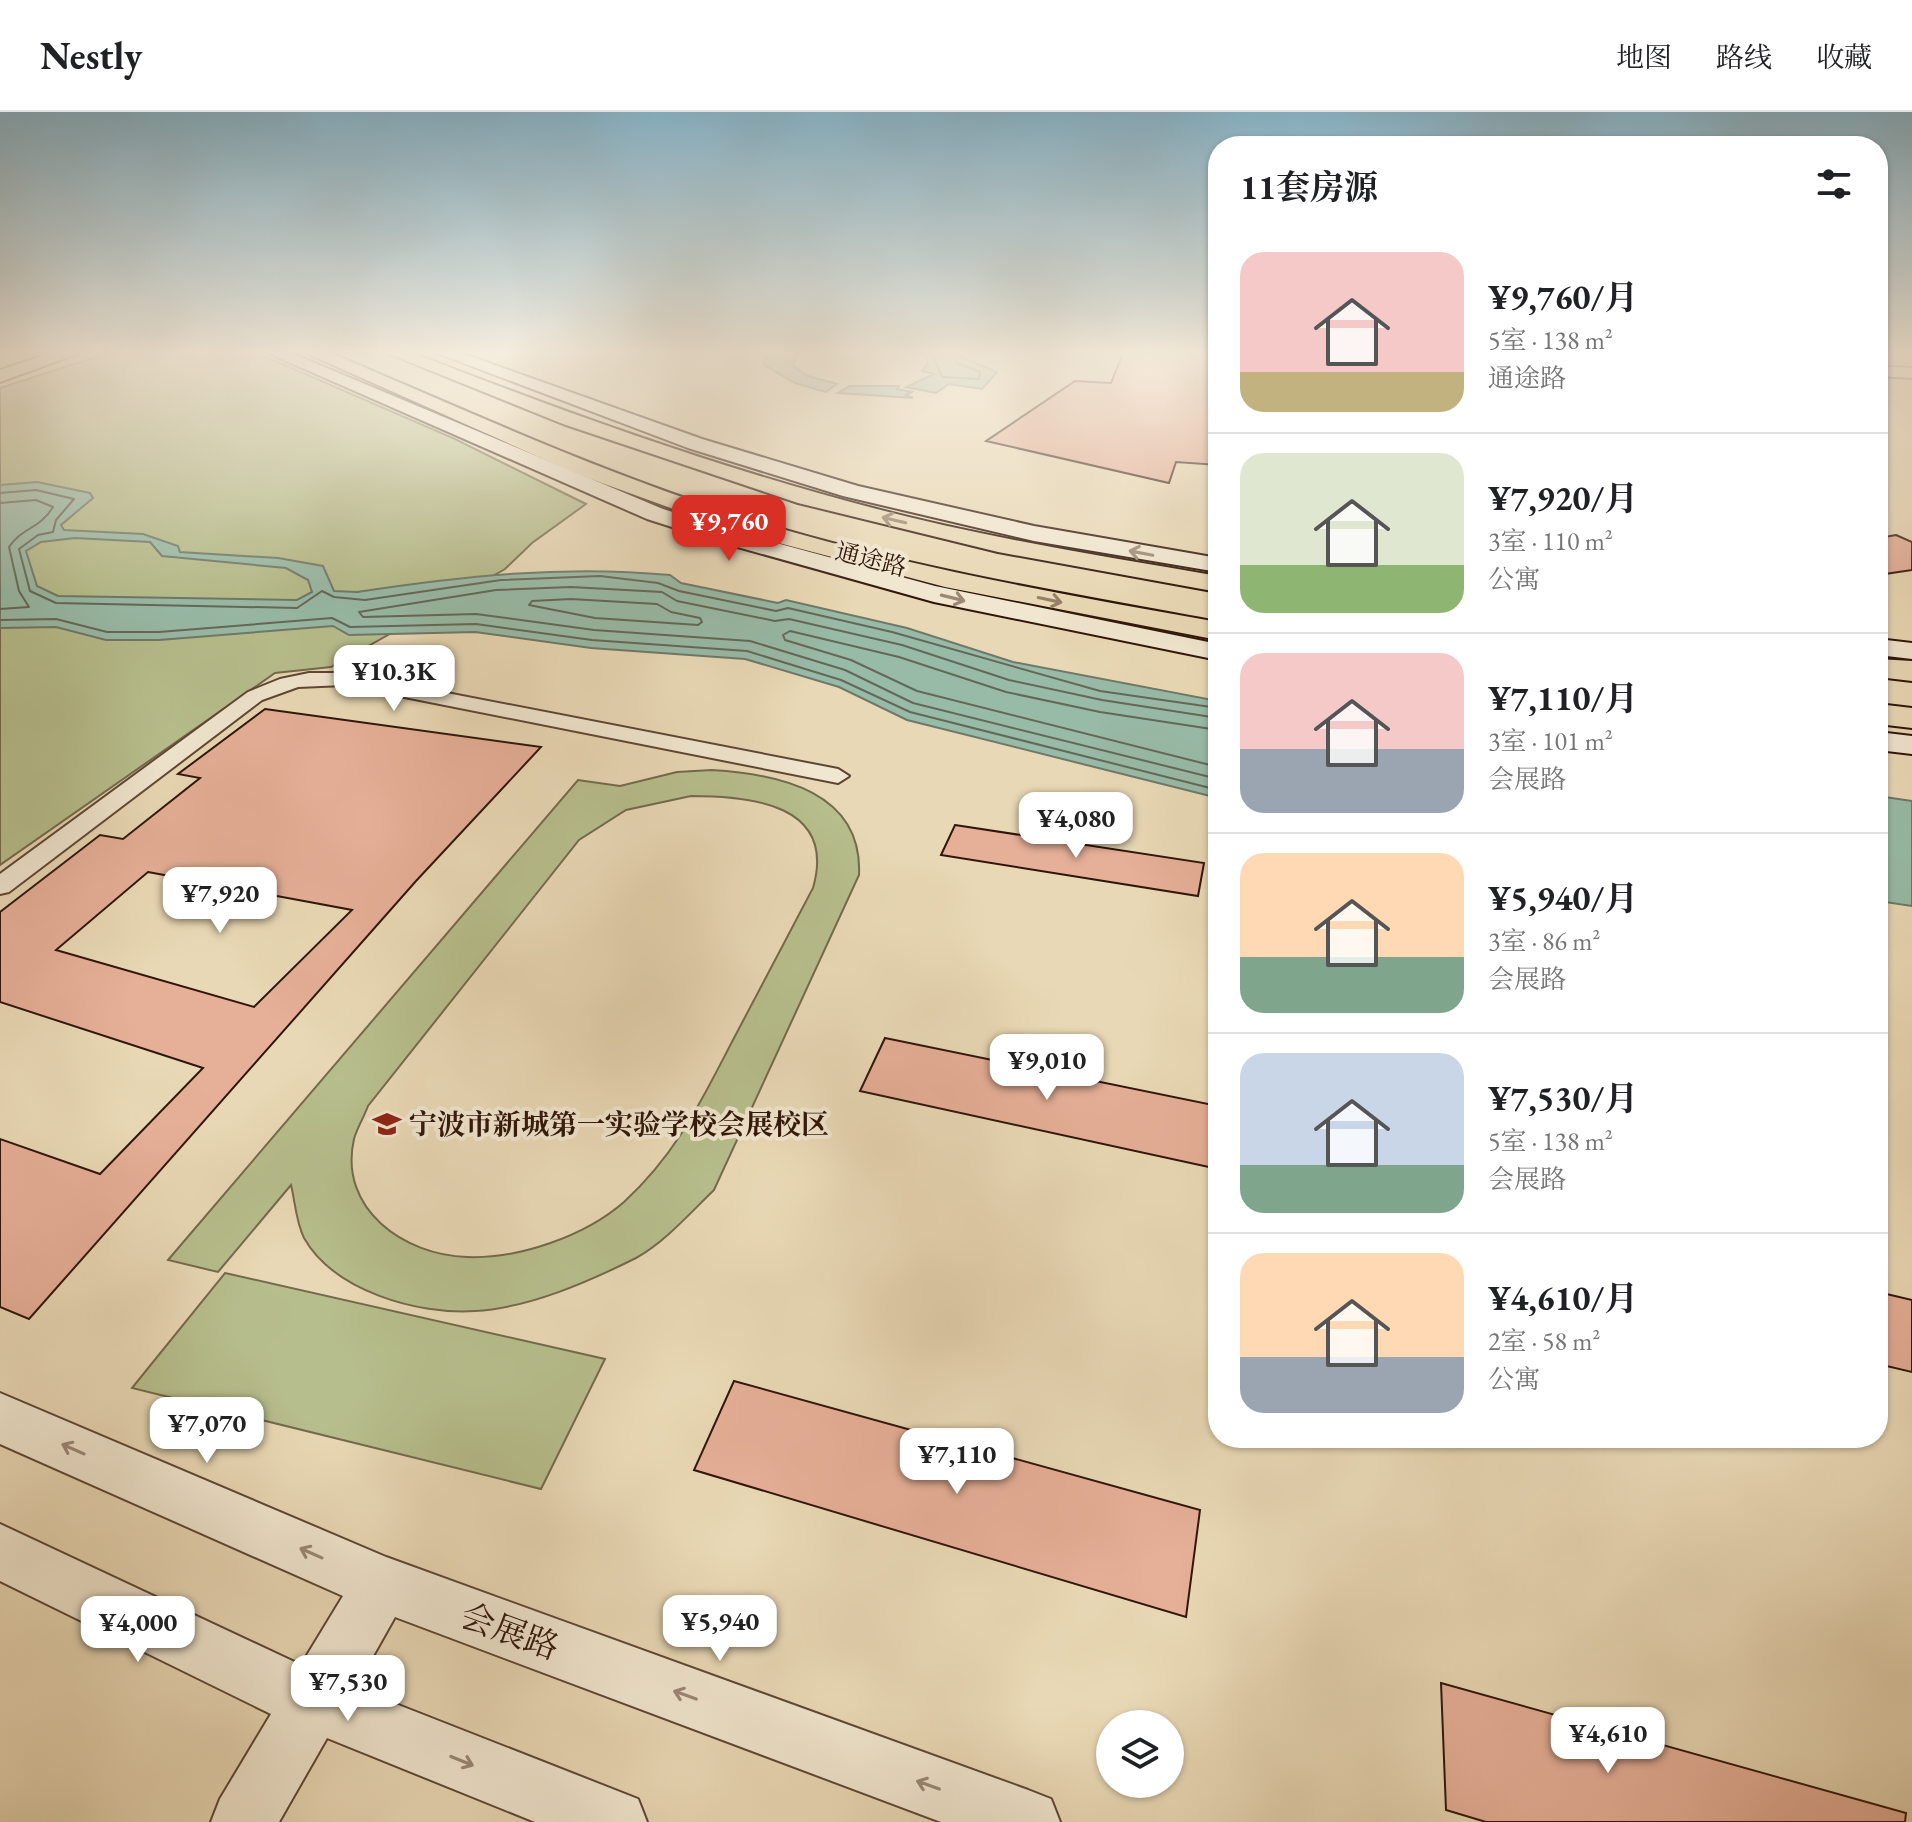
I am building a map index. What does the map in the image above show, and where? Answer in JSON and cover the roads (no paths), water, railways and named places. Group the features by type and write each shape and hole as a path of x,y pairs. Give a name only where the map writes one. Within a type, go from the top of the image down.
{"main road":[{"path":"464,433 655,514 789,557 1013,612 1208,650"},
{"name":"通途路","path":"507,433 678,504 887,564 1057,602 1208,629"},
{"name":"通途路","path":"614,433 735,475 866,513 1094,563 1208,582"},
{"path":"667,433 807,478 1038,533 1208,563"},
{"path":"1888,648 1912,651"},
{"path":"1888,669 1912,671"},
{"path":"1888,715 1912,718"},
{"path":"1888,742 1912,745"}],"street":[{"path":"0,886 255,696 276,685 299,679 344,679 838,776"},
{"name":"会展路","path":"0,1418 382,1584 1028,1822"},
{"path":"0,1552 311,1701 615,1822"},
{"path":"243,1822 382,1584"}],"water":[{"path":"37,482 90,493 93,498 61,525 64,530 143,534 178,546 180,552 278,558 323,566 334,591 357,592 474,577 552,572 670,575 681,583 778,603 786,600 907,628 1013,662 1208,699 1208,795 907,720 839,687 745,659 591,648 475,632 349,635 333,626 159,640 106,640 56,627 0,628 0,485","holes":["75,538 150,542 162,556 286,568 308,580 312,592 297,600 58,596 37,586 26,551 41,542"]},
{"path":"1888,797 1912,801 1912,906 1888,902"}],"place":[{"name":"宁波市新城第一实验学校会展校区","path":"387,1124"}]}
